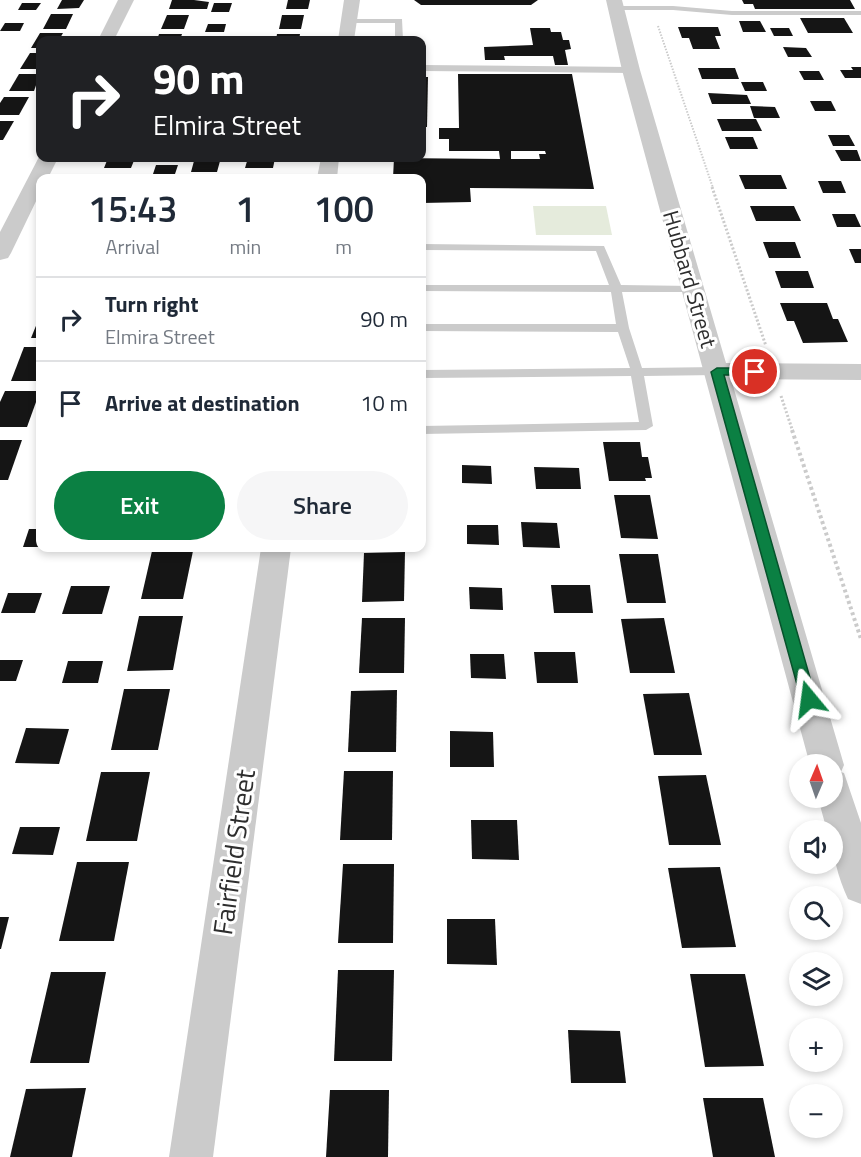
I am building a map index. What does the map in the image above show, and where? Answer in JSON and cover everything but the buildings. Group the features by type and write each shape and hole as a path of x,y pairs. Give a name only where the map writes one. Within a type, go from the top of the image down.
{"street":[{"path":"108,36 126,0"},
{"path":"347,36 352,0"},
{"name":"Hubbard Street","path":"615,4 631,70 824,754"},
{"path":"0,253 36,182"},
{"path":"717,372 861,372"},
{"name":"Fairfield Street","path":"191,1157 275,552"},
{"path":"839,808 861,886"}],"lane":[{"path":"615,4 732,13 861,13"},
{"path":"349,21 399,21 399,36"},
{"path":"426,68 631,70"},
{"path":"426,247 600,248 604,253 615,288 623,328 637,372 646,426 640,428 426,429"},
{"path":"426,288 693,289"},
{"path":"426,328 623,328"},
{"path":"426,374 717,372"}],"path":[{"path":"652,8 861,639"}],"green space":[{"path":"533,206 606,206 612,235 536,235"}],"route":[{"path":"755,372 717,372 809,699"}]}
